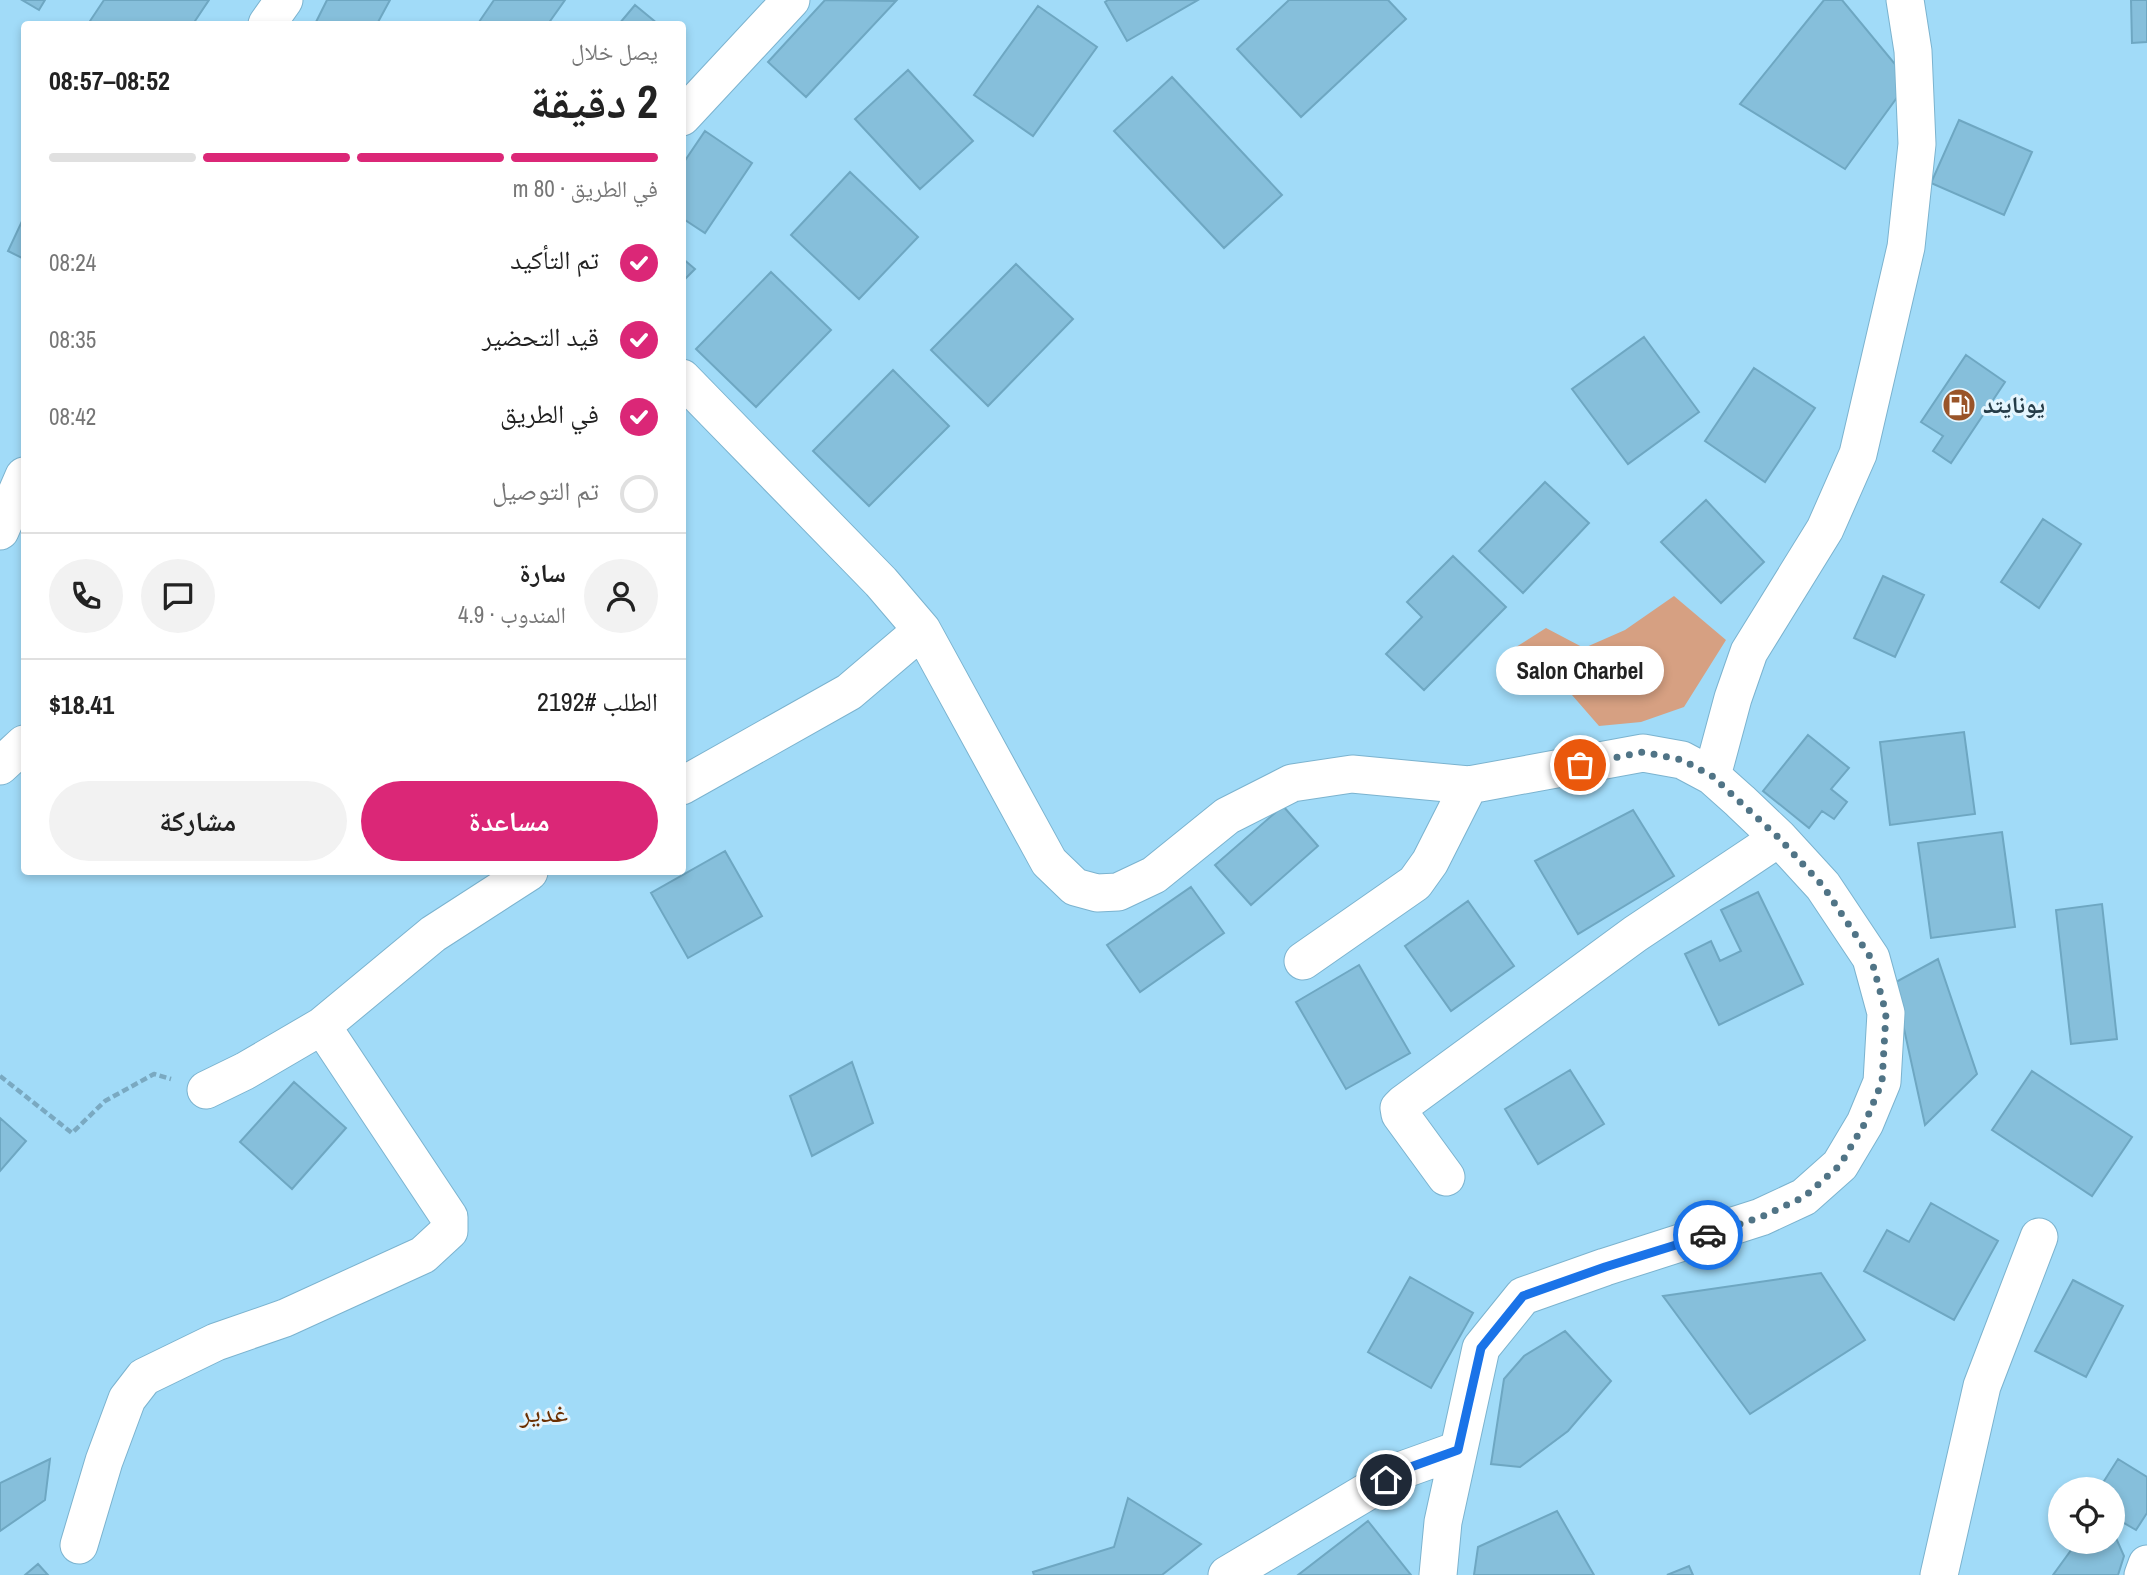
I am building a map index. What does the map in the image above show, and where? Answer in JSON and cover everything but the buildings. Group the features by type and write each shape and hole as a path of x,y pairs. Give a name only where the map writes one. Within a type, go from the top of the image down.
{"street":[{"path":"269,21 284,0"},
{"path":"686,113 791,0"},
{"path":"1712,776 1733,698 1749,652 1825,529 1858,454 1906,247 1917,144 1913,51 1905,0"},
{"path":"686,382 872,572 922,630 1049,862 1075,887 1097,893 1118,892 1154,875 1227,816 1292,783 1352,774 1469,785 1643,752 1682,760 1712,776 1779,838 1823,886 1871,958 1886,1013 1882,1082 1865,1123 1840,1165 1804,1197 1761,1217 1523,1296 1481,1348 1443,1522 1438,1575"},
{"path":"0,531 21,483"},
{"path":"686,784 849,692 922,630"},
{"path":"0,766 21,747"},
{"path":"1303,961 1415,883 1430,862 1469,785"},
{"path":"1446,1177 1400,1114 1399,1108 1635,934 1779,838"},
{"path":"206,1090 245,1071 322,1026 433,934 524,875"},
{"path":"79,1545 104,1461 127,1399 144,1377 216,1342 285,1318 423,1255 449,1231 449,1217 322,1026"},
{"path":"1939,1575 1982,1386 2039,1237"},
{"path":"1227,1575 1405,1469 1458,1450"},
{"path":"2143,1575 2147,1564"}],"path":[{"path":"0,1076 72,1133 105,1101 154,1074 206,1090"}],"shaded area":[{"path":"1674,596 1726,640 1684,707 1641,722 1599,726 1565,687 1508,652 1546,628 1584,648 1625,630"}],"way so far":[{"path":"1580,765 1643,752 1682,760 1712,776 1779,838 1823,886 1871,958 1886,1013 1882,1082 1865,1123 1840,1165 1804,1197 1761,1217 1708,1235"}],"place":[{"name":"يونايتد","path":"1959,405"},
{"name":"Salon Charbel","path":"1580,765"}],"district":[{"name":"غدير","path":"544,1412"}],"route":[{"path":"1386,1480 1405,1469 1458,1450 1481,1348 1523,1296 1708,1235"}]}
